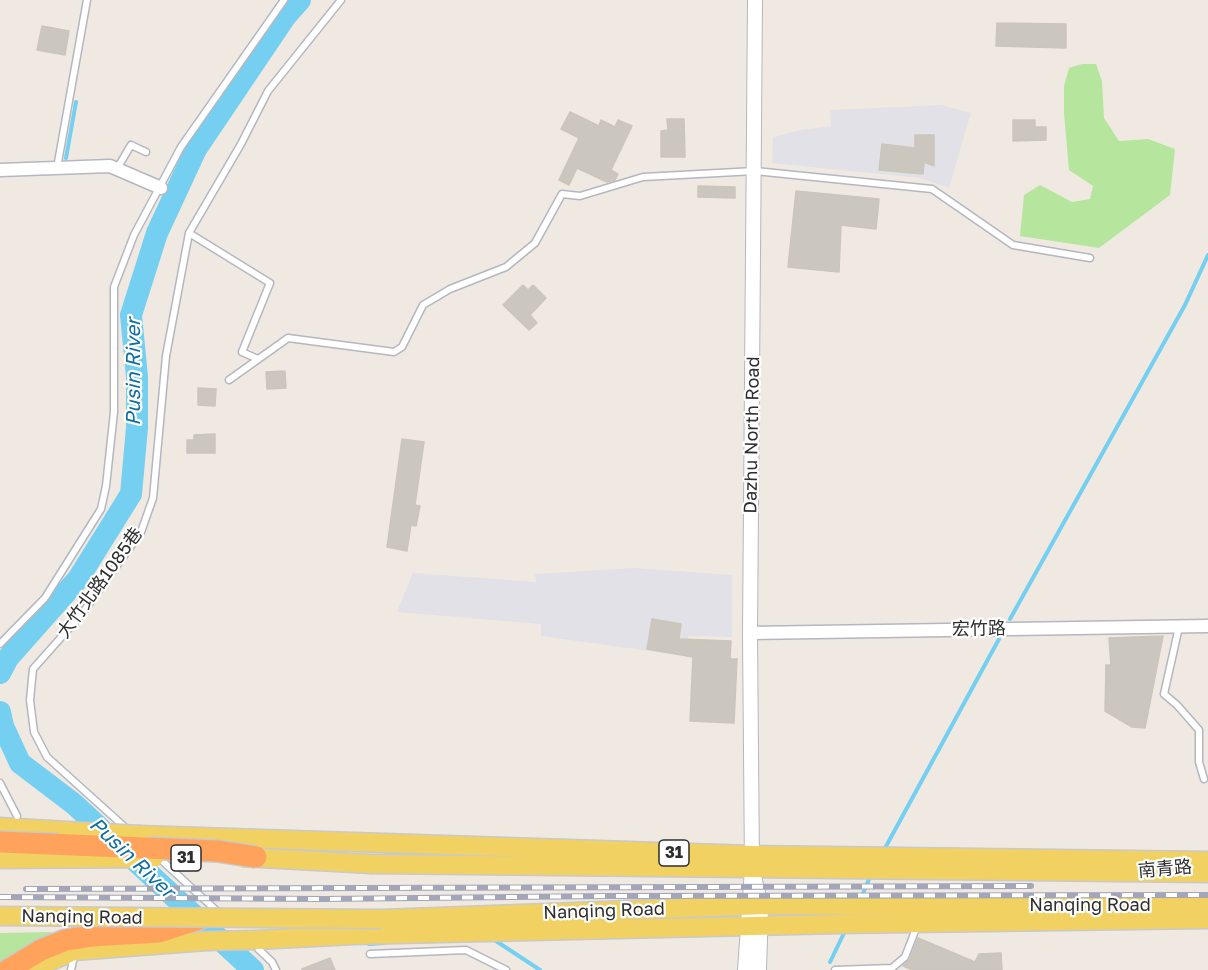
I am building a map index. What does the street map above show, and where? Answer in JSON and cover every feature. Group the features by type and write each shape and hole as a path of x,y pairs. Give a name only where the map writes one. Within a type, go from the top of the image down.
{"highway":[{"path":"0,842 217,851 255,857"},
{"path":"8,970 40,950 66,940 159,932 199,918"}],"main road":[{"name":"31","path":"0,827 752,862 1208,863"},
{"name":"Nanqing Road","path":"0,859 255,857 372,864 752,862 1122,873 1208,873"},
{"name":"南青路","path":"1122,873 1208,863"},
{"name":"Nanqing Road","path":"0,916 382,919 754,905 1208,907"},
{"name":"南青路","path":"1118,905 1208,913"},
{"path":"30,970 74,951 207,941 754,926 1208,919"}],"street":[{"name":"Dazhu North Road","path":"755,0 750,633 752,862 754,926 759,970"},
{"path":"0,170 118,167 161,188"},
{"name":"宏竹路","path":"750,633 1208,626"},
{"name":"Dazhu North Road","path":"745,970 754,926"}],"lane":[{"path":"57,168 87,0"},
{"path":"0,644 45,598 101,509 106,486 114,412 114,287 134,235 181,147 284,0"},
{"name":"大竹北路1085巷","path":"276,970 273,962 47,757 34,732 33,669 81,615 141,532 153,498 166,356 189,233 241,144 268,91 341,0"},
{"path":"118,167 131,145 146,152"},
{"path":"230,380 288,338 394,352 402,347 423,305 450,289 506,267 535,243 562,194 580,196 643,177 754,171 932,189 1013,245 1090,258"},
{"path":"189,233 270,283 242,352 258,359"},
{"path":"1179,626 1164,694 1199,730 1199,762 1204,779"},
{"path":"0,783 17,816"},
{"path":"835,970 892,968 905,957 918,923"},
{"path":"370,954 466,950 506,970"},
{"path":"71,970 74,951"}],"shaded area":[{"path":"942,105 971,113 949,188 920,178 772,163 773,137 831,126 830,110"},
{"path":"634,568 732,575 732,637 688,636 686,656 541,636 541,624 397,612 413,573 536,582 535,574"}],"green space":[{"path":"1082,64 1096,64 1102,81 1104,118 1119,141 1148,139 1175,149 1170,195 1099,248 1020,236 1024,195 1040,185 1072,202 1090,199 1093,186 1069,170 1064,113 1064,86 1069,68"},
{"path":"52,932 46,939 0,962 0,933"}],"building":[{"path":"997,23 1066,24 1066,48 996,46"},
{"path":"42,26 69,31 65,55 37,50"},
{"path":"570,112 599,126 601,120 615,127 618,120 632,126 611,170 618,174 615,180 607,182 577,168 569,185 559,180 579,138 561,129"},
{"path":"667,119 684,119 685,157 661,157 661,131 668,130"},
{"path":"1013,120 1035,120 1035,127 1046,127 1046,140 1013,141"},
{"path":"915,135 934,135 934,166 924,162 923,174 879,170 882,144 915,148"},
{"path":"698,186 735,187 735,198 698,197"},
{"path":"796,191 879,199 876,229 841,225 839,272 788,267"},
{"path":"523,285 528,290 533,285 546,298 530,315 537,323 529,330 503,305"},
{"path":"285,371 286,388 267,389 266,372"},
{"path":"198,388 216,389 215,406 198,405"},
{"path":"215,434 215,453 187,453 187,440 194,440 194,435"},
{"path":"402,439 424,442 415,505 420,506 416,526 411,525 407,551 387,547"},
{"path":"652,619 681,624 679,639 731,641 730,659 737,659 734,723 690,721 693,657 647,649"},
{"path":"1163,636 1145,728 1132,727 1105,711 1106,665 1111,665 1109,638"},
{"path":"918,938 975,962 979,954 1001,953 1002,970 913,970 903,966 910,959"},
{"path":"330,958 335,970 302,970 302,969"}],"waterway":[{"name":"Pusin River","path":"0,673 8,658 78,579 131,494 137,428 137,377 131,315 157,233 196,149 285,17 300,0"},
{"path":"66,158 76,102"},
{"path":"1010,619 1185,305 1208,255"},
{"path":"884,850 999,639"},
{"name":"Pusin River","path":"0,712 3,726 20,763 74,804 253,970"},
{"path":"861,898 870,877"},
{"path":"830,962 845,931"},
{"path":"493,939 540,970"},
{"path":"369,944 384,943"}],"railway":[{"path":"26,889 1031,886"},
{"path":"0,897 324,899 1208,895"}]}
